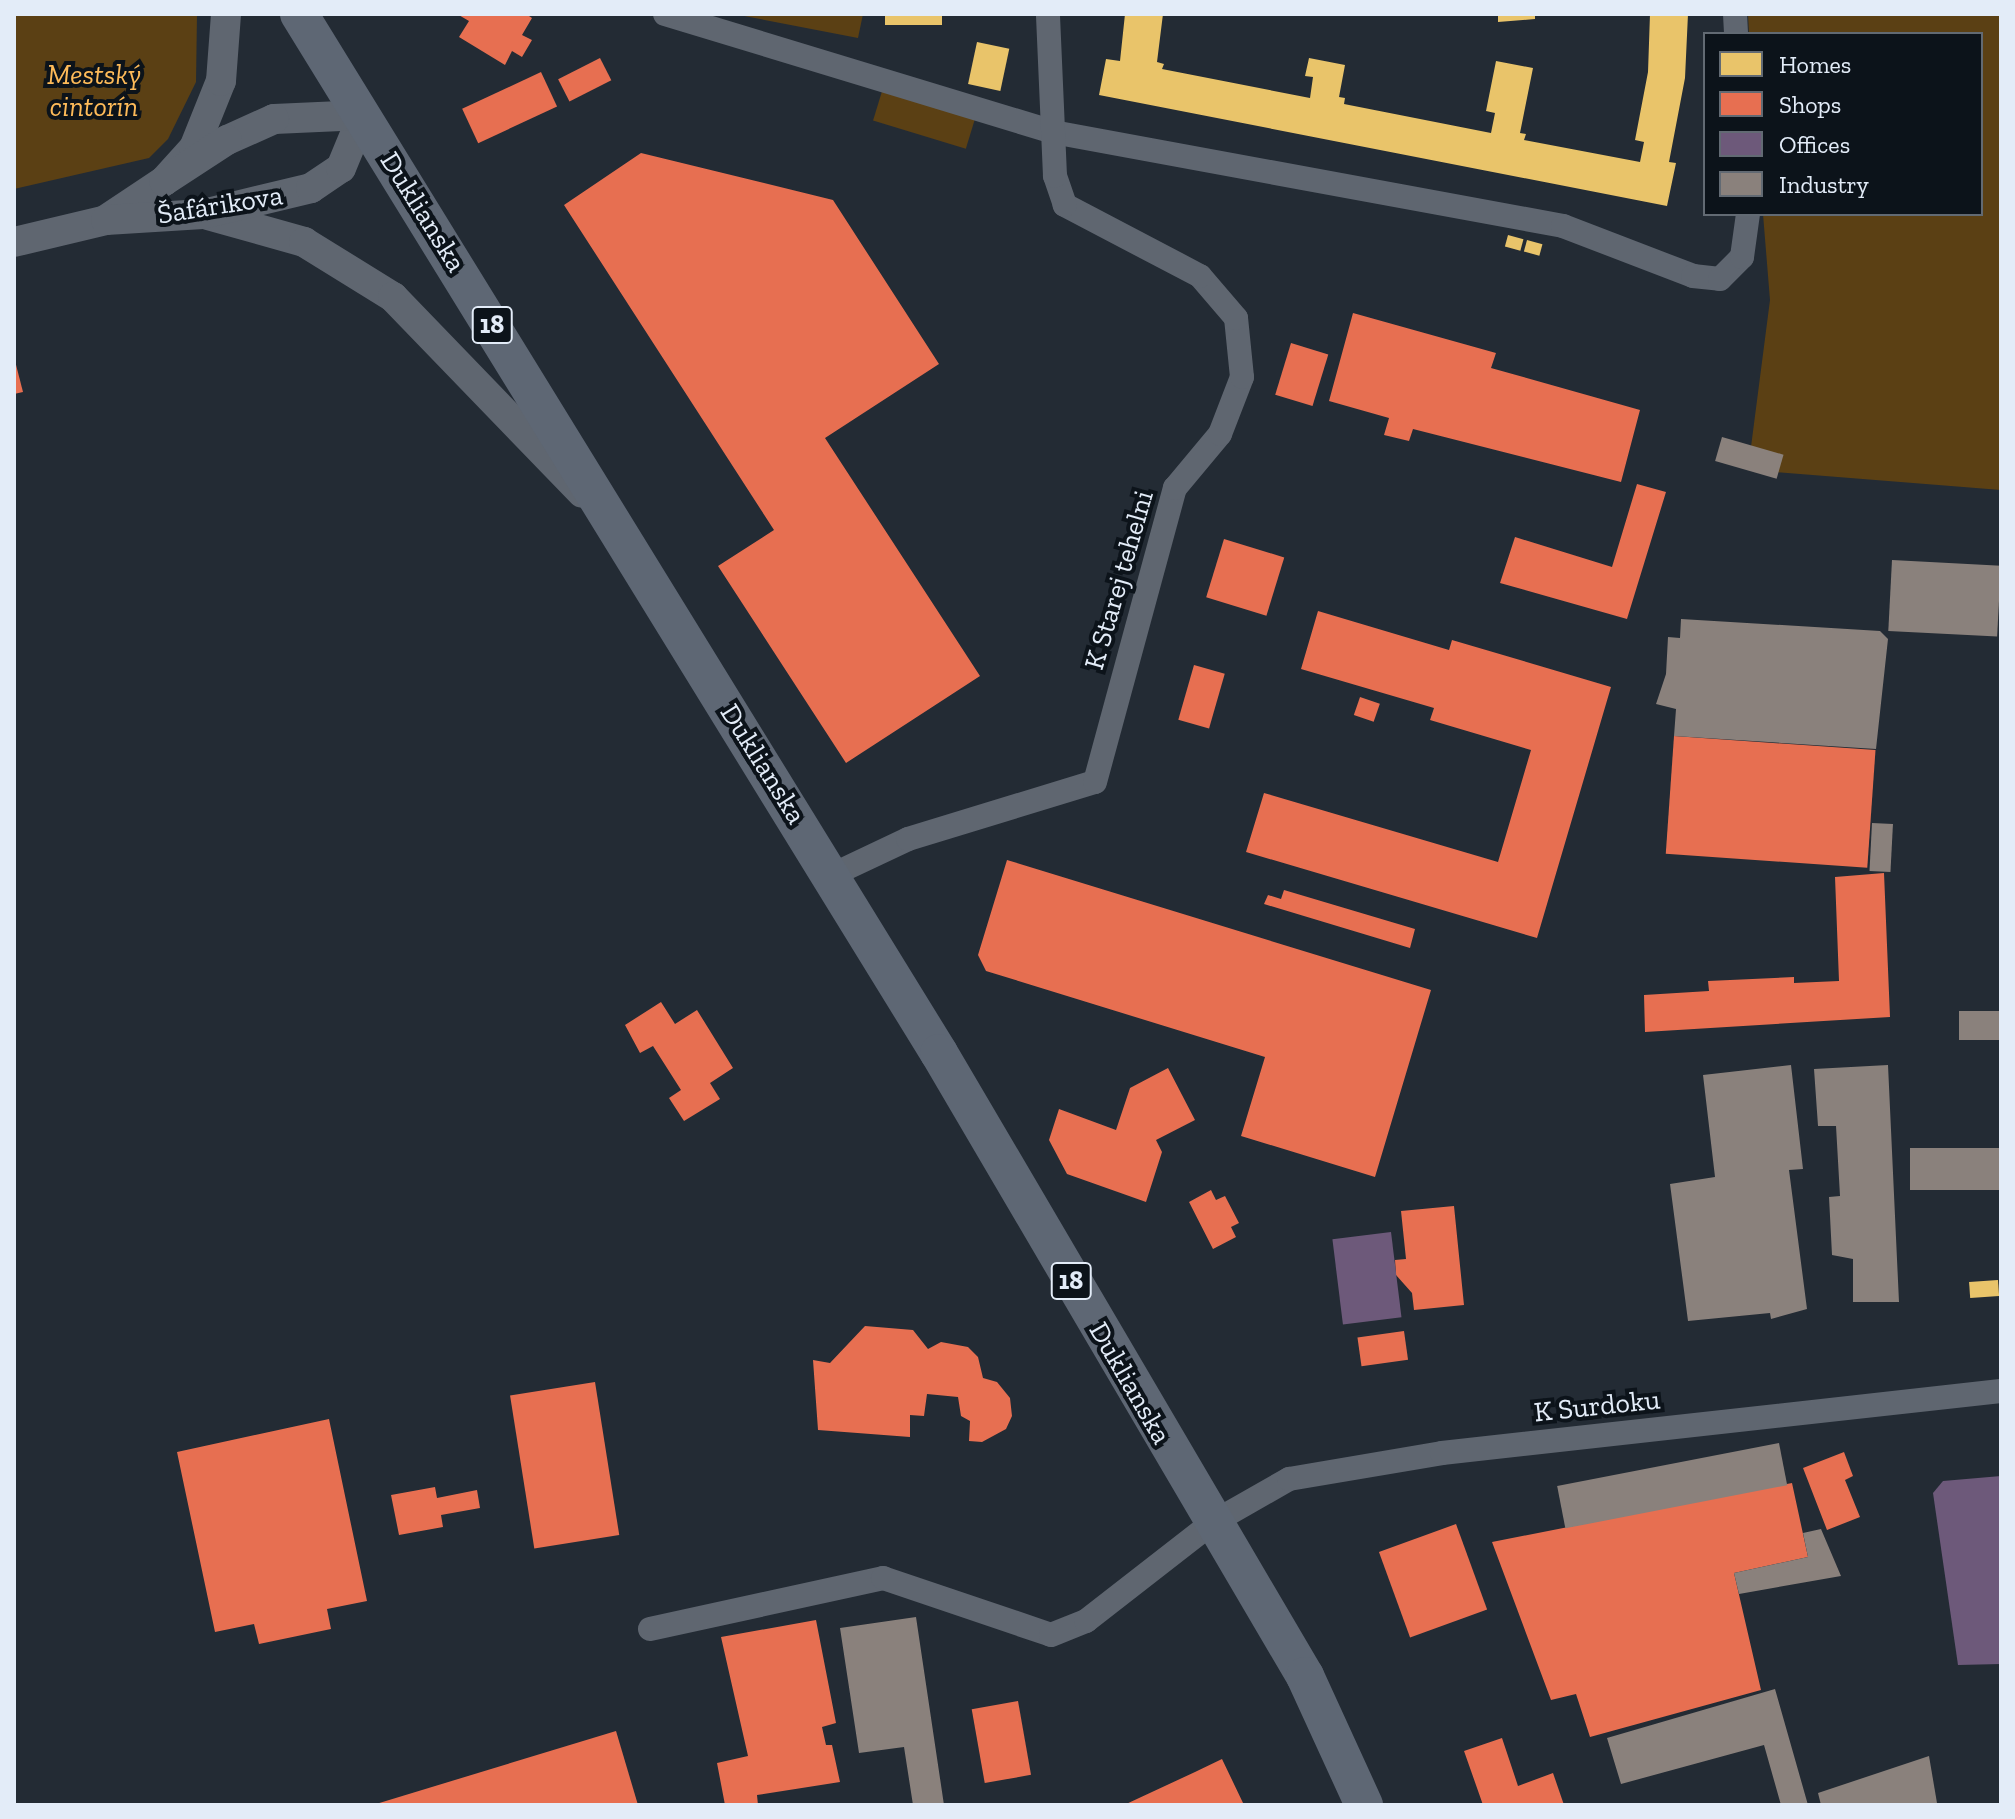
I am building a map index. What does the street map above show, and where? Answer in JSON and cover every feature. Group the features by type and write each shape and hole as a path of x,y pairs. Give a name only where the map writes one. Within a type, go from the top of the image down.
{"main road":[{"name":"Duklianska","path":"299,14 832,875 1305,1676 1364,1805"}],"street":[{"path":"106,220 164,181 194,148 221,81 226,14"},
{"path":"665,14 1053,132 1563,226 1693,276 1720,279 1742,257 1748,216"},
{"name":"K Starej tehelni","path":"832,875 908,839 1095,782 1175,488 1220,434 1242,377 1236,318 1200,276 1065,205 1055,176 1048,14"},
{"name":"Šafárikova","path":"14,242 106,220 203,214 311,188 341,168 363,115 274,119 227,140 164,181"},
{"path":"203,214 304,242 393,297 621,534"},
{"name":"K Surdoku","path":"1212,1523 1289,1479 1365,1466 2001,1391"},
{"path":"650,1629 883,1578 1051,1635 1086,1621 1212,1523"}],"green space":[{"name":"Mestský cintorín","path":"14,14 197,14 196,82 168,139 149,158 14,189"},
{"path":"734,14 863,14 858,38"},
{"path":"1748,14 2001,14 2001,490 1748,470 1770,300 1763,216 1983,216 1983,32 1749,32"},
{"path":"883,88 976,116 966,149 873,121"}],"building: Homes":[{"path":"885,14 942,14 942,25 885,25"},
{"path":"1125,14 1163,14 1157,62 1164,64 1162,69 1310,98 1313,77 1305,76 1309,58 1345,65 1339,97 1345,98 1344,104 1491,133 1495,113 1486,111 1496,61 1533,68 1520,133 1526,134 1524,140 1640,162 1644,142 1635,140 1648,72 1650,14 1688,14 1685,78 1669,162 1676,163 1667,206 1099,95 1106,59 1120,61"},
{"path":"1498,14 1535,14 1535,19 1498,22"},
{"path":"977,42 1009,49 1000,91 968,84"},
{"path":"1508,235 1523,239 1520,251 1505,247"},
{"path":"1527,240 1542,244 1539,256 1524,252"},
{"path":"1998,1280 1999,1296 1970,1298 1969,1282"}],"building: Shops":[{"path":"457,14 526,14 532,18 522,35 532,40 522,57 512,51 505,65 459,37 469,21"},
{"path":"600,58 611,80 569,102 558,79"},
{"path":"541,72 557,106 478,143 462,109"},
{"path":"641,153 833,200 939,364 825,438 980,676 846,763 718,566 774,530 564,205"},
{"path":"1353,313 1496,353 1491,368 1640,410 1621,482 1413,429 1409,441 1384,435 1389,418 1329,401"},
{"path":"1291,343 1328,354 1313,406 1275,395"},
{"path":"14,357 23,392 14,394"},
{"path":"1637,484 1666,492 1627,619 1500,583 1515,537 1612,567"},
{"path":"1224,539 1284,557 1266,616 1206,597"},
{"path":"1318,611 1449,650 1452,640 1611,687 1537,938 1246,852 1264,793 1498,862 1531,750 1430,720 1434,708 1301,669"},
{"path":"1194,665 1225,674 1209,729 1178,720"},
{"path":"1360,697 1380,704 1374,722 1354,715"},
{"path":"1674,736 1876,750 1867,868 1666,854"},
{"path":"1007,860 1431,990 1375,1177 1241,1136 1265,1057 986,971 978,955"},
{"path":"1884,873 1890,1017 1645,1032 1644,995 1709,991 1708,981 1794,977 1794,983 1839,981 1835,877"},
{"path":"1284,890 1415,929 1410,948 1264,904 1268,895 1281,899"},
{"path":"661,1002 675,1024 697,1010 733,1068 710,1083 720,1099 684,1121 669,1098 681,1090 653,1046 640,1053 625,1025"},
{"path":"1168,1068 1195,1120 1156,1140 1162,1152 1146,1202 1067,1174 1049,1140 1059,1109 1116,1130 1130,1088"},
{"path":"1211,1190 1216,1200 1225,1196 1239,1223 1231,1227 1236,1237 1213,1249 1189,1202"},
{"path":"1454,1206 1464,1305 1414,1310 1412,1293 1396,1275 1395,1260 1406,1259 1401,1211"},
{"path":"865,1326 913,1330 928,1349 941,1342 968,1347 978,1357 983,1378 997,1382 1010,1398 1012,1416 1006,1429 982,1442 969,1441 970,1421 961,1416 958,1397 927,1394 924,1416 910,1415 910,1437 818,1430 813,1360 830,1363"},
{"path":"1404,1331 1408,1360 1361,1366 1357,1338"},
{"path":"595,1382 619,1535 534,1549 510,1395"},
{"path":"329,1419 367,1601 327,1609 331,1629 259,1644 254,1624 215,1632 177,1452"},
{"path":"1844,1452 1853,1476 1845,1480 1860,1517 1827,1530 1803,1468"},
{"path":"1792,1483 1808,1557 1734,1573 1761,1690 1590,1737 1576,1694 1551,1700 1492,1542"},
{"path":"435,1487 437,1498 477,1490 480,1508 441,1515 443,1527 399,1535 391,1495"},
{"path":"1456,1524 1487,1610 1410,1638 1379,1552"},
{"path":"816,1620 836,1723 822,1727 826,1745 832,1745 840,1782 757,1795 758,1805 725,1805 717,1763 748,1756 721,1637"},
{"path":"1018,1701 1031,1775 985,1783 972,1709"},
{"path":"616,1731 638,1805 376,1805 376,1804"},
{"path":"1502,1738 1518,1786 1553,1773 1564,1805 1483,1805 1464,1751"},
{"path":"1222,1759 1244,1805 1124,1805 1195,1772"}],"building: Offices":[{"path":"1391,1232 1401,1317 1343,1325 1332,1239"},
{"path":"2001,1476 2001,1664 1958,1665 1933,1493 1943,1481"}],"building: Industry":[{"path":"1722,437 1784,455 1777,479 1715,461"},
{"path":"1892,560 2001,566 1997,637 1888,631"},
{"path":"1681,619 1880,631 1888,639 1876,749 1674,736 1676,709 1656,704 1666,674 1668,637 1680,638"},
{"path":"1872,823 1893,824 1890,872 1869,871"},
{"path":"1959,1011 2001,1011 2001,1040 1959,1040"},
{"path":"1791,1065 1803,1169 1789,1170 1807,1309 1771,1319 1770,1313 1688,1321 1670,1184 1715,1177 1703,1075"},
{"path":"1888,1065 1899,1302 1853,1302 1853,1259 1832,1255 1829,1197 1840,1196 1836,1126 1818,1126 1814,1069"},
{"path":"1910,1148 2001,1148 2001,1190 1910,1190"},
{"path":"1779,1443 1787,1485 1565,1528 1557,1486"},
{"path":"1821,1529 1841,1576 1739,1594 1734,1573 1808,1557 1803,1533"},
{"path":"916,1617 944,1805 913,1805 904,1747 859,1753 840,1628"},
{"path":"1775,1689 1808,1805 1781,1805 1764,1745 1621,1784 1607,1738"},
{"path":"1929,1756 1937,1803 1821,1805 1818,1793"}]}
